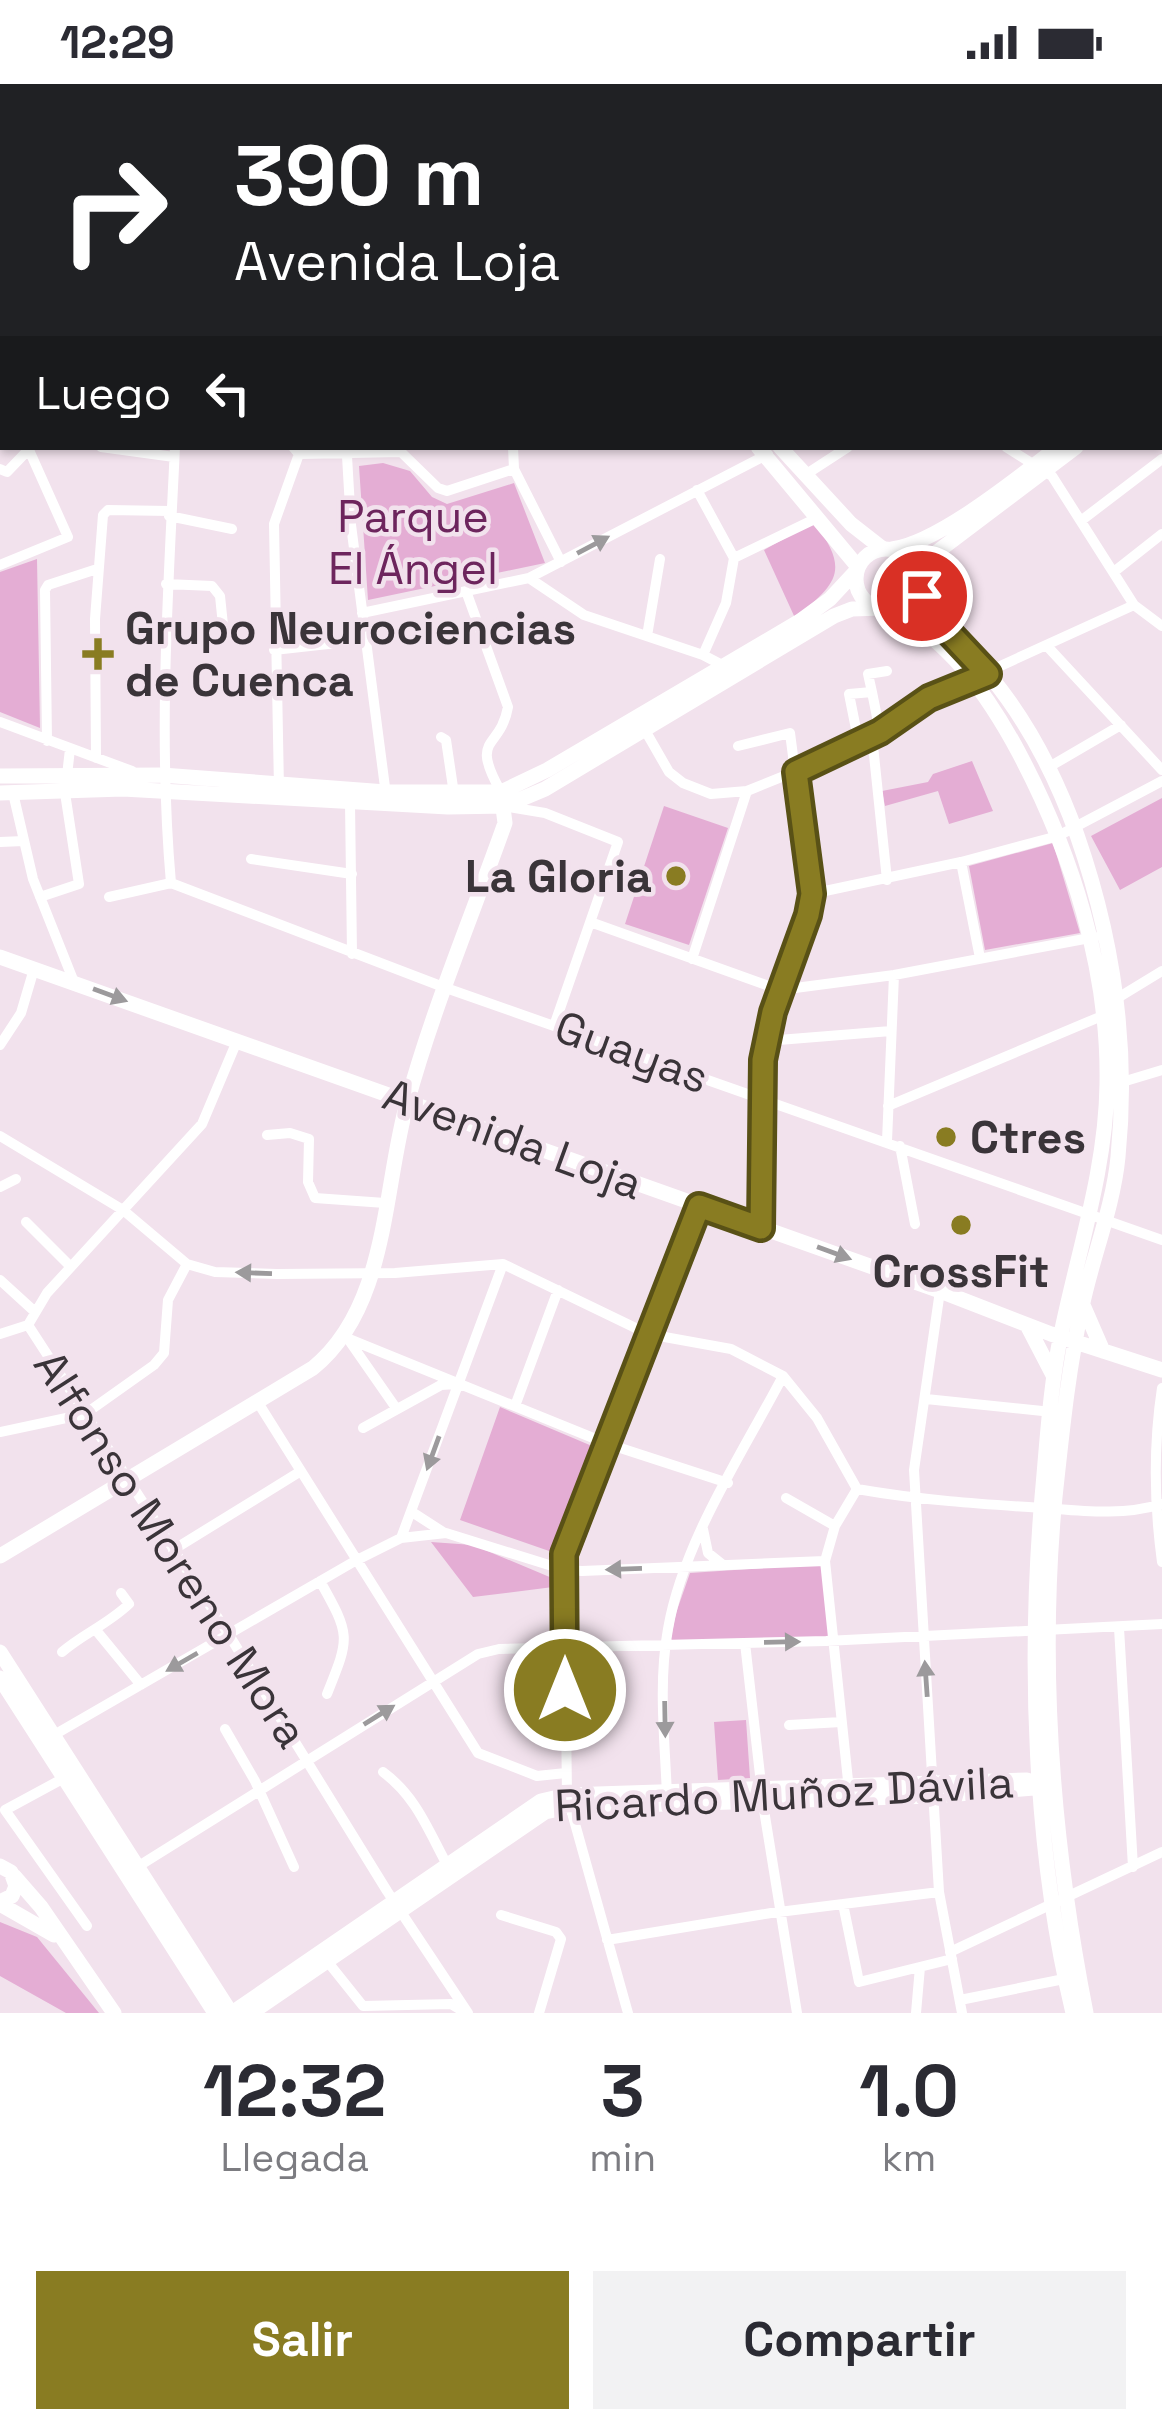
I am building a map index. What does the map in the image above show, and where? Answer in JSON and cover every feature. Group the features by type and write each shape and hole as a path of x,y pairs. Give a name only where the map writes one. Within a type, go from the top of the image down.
{"main road":[{"path":"771,450 805,475 851,524 912,564 915,583 942,625 1048,767 1078,890 1116,999 1115,1084 1101,1155 1097,1219 1062,1378 1048,1509"},
{"path":"771,450 857,568 860,595 924,632 981,677 1067,833"},
{"path":"278,791 350,803 454,794 503,799 835,616 905,602 933,555 1055,450"},
{"path":"730,672 818,609 867,555 908,547 930,536 1071,450"},
{"path":"6,793 65,794 162,783 386,798 503,799 545,789 641,724"},
{"path":"0,776 142,775 162,783"},
{"path":"0,1556 313,1368 346,1338 371,1273 408,1101 505,823 503,799"},
{"path":"1097,937 1102,1016 1115,1084"},
{"name":"Avenida Loja","path":"0,957 1162,1370"},
{"path":"1062,1378 1027,1324 1052,1318 1076,1299"},
{"path":"1073,2013 1048,1784 1043,1631 1052,1412 1062,1378 1082,1357 1103,1352 1076,1299"},
{"path":"0,1652 47,1739 231,2013"},
{"path":"0,1678 47,1739 64,1778 132,1870 215,2013"},
{"name":"Ricardo Muñoz Dávila","path":"231,2013 396,1905 541,1801 850,1793 1027,1780 1048,1784"},
{"name":"Ricardo Muñoz Dávila","path":"448,1868 568,1801"},
{"path":"4,1868 15,1892 0,1903 43,1926 70,1949"},
{"path":"4,1868 70,1949 114,2013"},
{"name":"Ricardo Muñoz Dávila","path":"251,2013 327,1961 396,1905"},
{"path":"1072,1977 1085,2013"}],"street":[{"path":"0,469 7,472 28,450"},
{"path":"0,565 68,537 31,450"},
{"path":"278,791 274,524 296,451 347,455 402,450 438,488 447,491 514,469"},
{"path":"513,450 514,469 561,562"},
{"path":"362,613 529,578 768,450"},
{"path":"805,475 843,450"},
{"path":"1011,450 1040,467 1082,520 1134,605 1162,626"},
{"path":"109,897 170,883 162,783 174,452"},
{"path":"347,455 364,640 386,798"},
{"path":"1082,520 1162,459"},
{"path":"697,490 734,558 726,603 703,655"},
{"path":"96,758 98,569 105,512 169,514 232,529"},
{"path":"734,558 819,517"},
{"path":"1114,571 1162,534"},
{"path":"647,636 660,559"},
{"path":"47,741 45,590 98,569"},
{"path":"529,578 584,615 703,655 730,672"},
{"path":"166,584 212,586 220,596 224,625"},
{"path":"466,591 508,707 487,752 488,768 503,799 618,842 555,1023"},
{"path":"641,724 669,772 682,783 710,794 747,791 859,744 929,698 1134,605"},
{"path":"274,650 364,640"},
{"path":"1047,646 1162,770"},
{"path":"887,671 868,674 887,880"},
{"path":"859,744 849,694 872,692"},
{"path":"0,722 142,775"},
{"path":"1048,767 1121,725"},
{"path":"738,746 790,734 812,894 766,1041 761,1228"},
{"path":"441,737 446,740 454,794"},
{"path":"40,897 79,884 65,794 70,749"},
{"path":"812,894 887,880 1067,833 1162,782"},
{"path":"545,789 545,813"},
{"path":"692,959 747,791"},
{"path":"6,793 74,982"},
{"path":"350,803 352,954"},
{"path":"0,842 24,841"},
{"path":"251,859 352,874"},
{"path":"961,862 980,958"},
{"name":"Guayas","path":"170,883 446,988 1162,1240"},
{"path":"593,923 780,990 894,975 1097,937"},
{"path":"0,1045 21,1013 34,969"},
{"path":"888,1106 1102,1016 1116,999 1162,971"},
{"path":"894,975 888,1106 915,1225"},
{"path":"766,1041 891,1031"},
{"name":"Alfonso Moreno Mora","path":"237,1041 202,1124 71,1267 28,1325 467,2013"},
{"path":"1115,1084 1162,1070"},
{"path":"267,1135 290,1133 309,1139 308,1182 315,1198 385,1203"},
{"path":"0,1136 123,1210 187,1264 215,1272 371,1273 503,1264 648,1334 731,1349 783,1376 817,1418 857,1490"},
{"path":"0,1187 16,1179"},
{"path":"628,2013 568,1801 564,1554 699,1206"},
{"path":"26,1222 71,1267"},
{"path":"0,1432 86,1414 154,1365 164,1353 168,1300 187,1264"},
{"path":"401,1538 503,1264"},
{"path":"0,1280 34,1311"},
{"path":"515,1406 558,1290"},
{"path":"940,1291 914,1471 939,1892 961,2006 1072,1977"},
{"path":"0,1334 28,1325"},
{"path":"346,1338 608,1444 728,1483"},
{"path":"346,1338 396,1408"},
{"path":"667,1799 665,1645 685,1567 783,1376"},
{"path":"363,1428 441,1385 459,1383"},
{"path":"1162,1388 1156,1422 1162,1562"},
{"path":"926,1399 1052,1412"},
{"path":"257,1401 480,1755 537,1776 566,1773"},
{"path":"173,1550 301,1472"},
{"path":"857,1490 918,1500 1048,1509 1118,1512 1158,1505"},
{"path":"850,1793 824,1561 835,1526 857,1490"},
{"path":"786,1498 835,1526"},
{"path":"412,1512 446,1533 565,1570 824,1561"},
{"path":"704,1528 709,1553 723,1565"},
{"path":"47,1739 355,1561 401,1538 446,1533"},
{"path":"320,1581 346,1642 327,1694"},
{"path":"62,1652 129,1604 121,1593"},
{"path":"132,1870 478,1654 499,1649 835,1641 1162,1624"},
{"path":"1119,1628 1133,1867"},
{"path":"95,1629 141,1685"},
{"path":"745,1643 762,1796 797,2013"},
{"path":"789,1725 841,1722"},
{"path":"225,1729 260,1790 294,1867"},
{"path":"383,1772 423,1815 448,1868"},
{"path":"537,1776 543,1787 541,1801"},
{"path":"64,1778 2,1806 87,1926"},
{"path":"843,1904 860,1982 951,1955 1162,1852"},
{"path":"607,1940 939,1892"},
{"path":"500,1915 559,1935 539,2013"},
{"path":"327,1961 363,2006 411,2008 451,2003 467,2013"},
{"path":"916,2013 920,1967"}],"green space":[{"name":"Parque El Ángel","path":"383,463 410,471 432,497 447,504 514,483 545,563 368,600 359,466"},
{"path":"814,522 832,553 834,575 821,595 795,618 764,550"},
{"path":"37,559 40,728 0,712 0,572"},
{"path":"972,761 993,811 949,824 938,791 885,806 882,791 928,782 933,774"},
{"path":"1162,798 1162,867 1120,890 1091,836"},
{"name":"La Gloria","path":"664,806 728,828 689,945 625,924"},
{"path":"1053,843 1080,933 985,950 969,866"},
{"path":"500,1407 592,1446 552,1552 460,1520"},
{"path":"431,1542 473,1545 552,1578 553,1587 473,1597"},
{"path":"821,1564 831,1639 670,1643 690,1573"},
{"path":"746,1720 750,1778 718,1780 714,1722"},
{"path":"0,1922 37,1937 99,2013 66,2013 0,1976"}],"place":[{"name":"Grupo Neurociencias de Cuenca","path":"98,654"},
{"name":"La Gloria","path":"676,876"},
{"name":"Ctres","path":"946,1137"},
{"name":"CrossFit","path":"961,1225"}],"route":[{"path":"565,1690 564,1554 699,1206 761,1228 763,1060 773,1012 812,894 796,772 880,732 929,698 988,674 922,596"}]}
